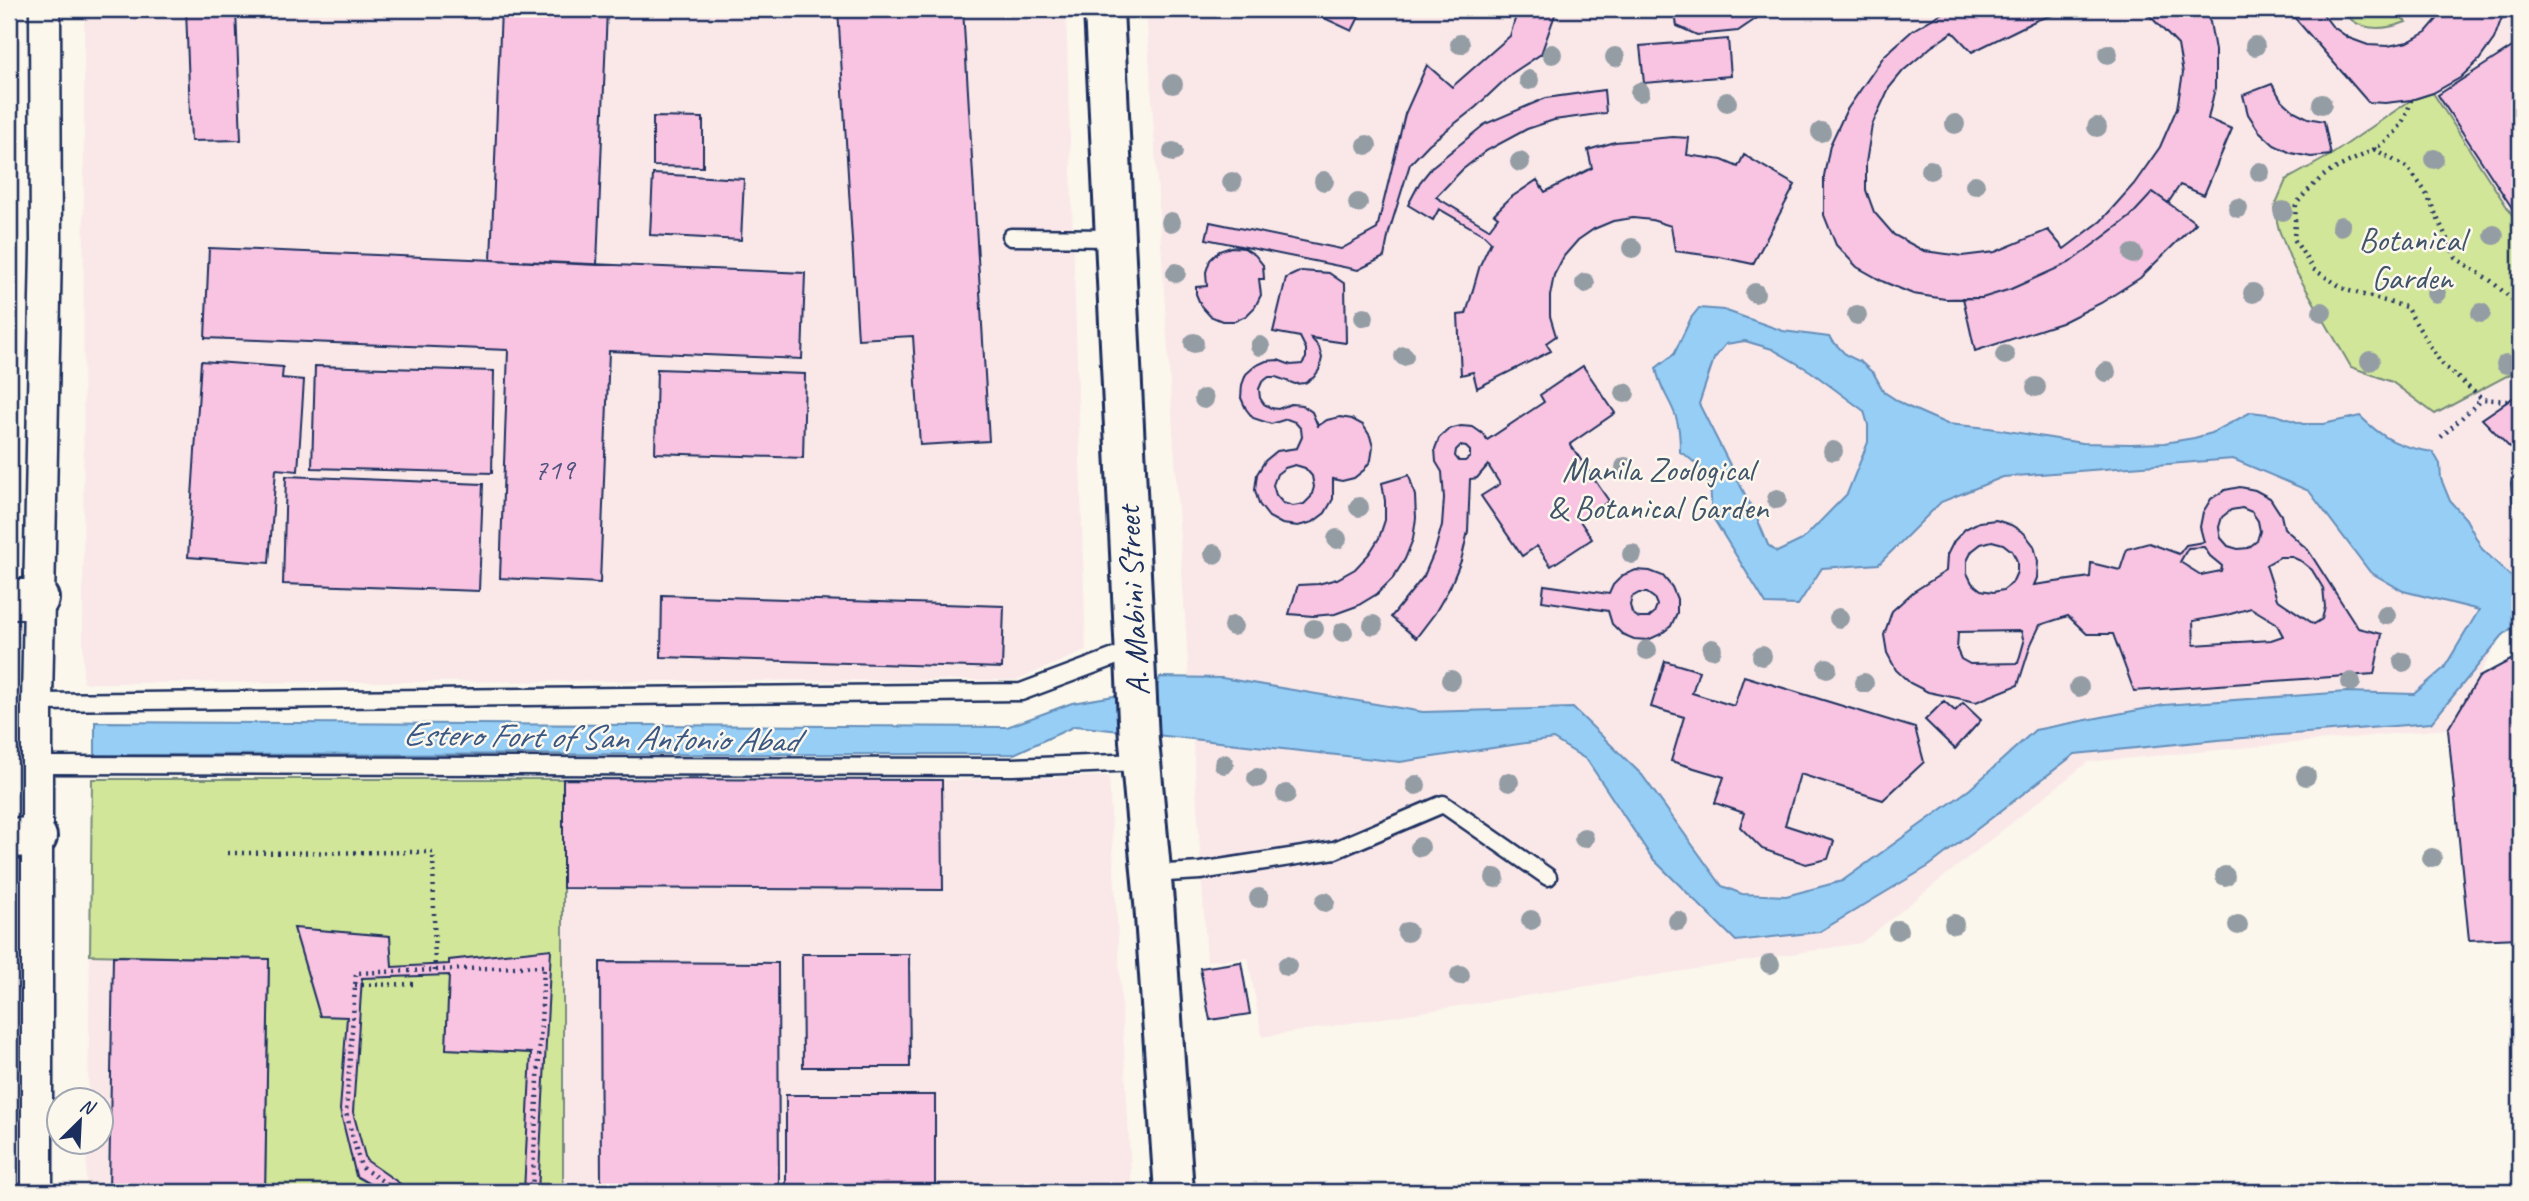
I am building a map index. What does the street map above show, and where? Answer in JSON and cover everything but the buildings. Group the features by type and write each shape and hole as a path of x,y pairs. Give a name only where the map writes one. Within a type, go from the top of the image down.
{"main road":[{"name":"A. Mabini Street","path":"1104,9 1140,751 1152,874 1174,1192"}],"street":[{"path":"37,1192 23,838 37,765 37,702 24,599 46,248 45,9"}],"lane":[{"path":"1011,236 1115,237"},
{"path":"37,702 1021,692 1136,666"},
{"path":"37,765 1013,767 1140,751"},
{"path":"1152,874 1200,871 1335,850 1443,804 1548,877"}],"path":[{"path":"2411,100 2407,117 2398,133 2325,175 2295,204 2294,239 2313,269 2346,290 2406,307 2440,362 2482,399 2507,401"},
{"path":"2374,149 2407,167 2425,191 2455,258 2491,281 2514,301 2520,314"},
{"path":"2441,437 2482,399"},
{"path":"228,852 433,852 435,972"},
{"path":"399,1192 360,1167 346,1113 356,973 544,966 532,1192"},
{"path":"355,985 416,984"}],"shaded area":[{"path":"84,9 1066,9 1086,651 1016,680 83,683"},
{"name":"Manila Zoological & Botanical Garden","path":"1146,9 2520,9 2520,573 2510,577 2502,636 2448,729 2088,762 1861,943 1262,1037 1248,958 1207,961"},
{"path":"1109,776 1132,1192 86,1192 87,1156 116,1156 116,1086 88,1086 92,779 942,780"}],"green space":[{"path":"2342,9 2395,9 2406,22 2371,28 2355,22"},
{"name":"Botanical Garden","path":"2433,93 2520,227 2520,369 2435,414 2392,382 2351,367 2294,268 2279,230 2274,208 2286,180 2331,155 2411,100"},
{"path":"92,779 563,779 563,1192 265,1192 269,959 90,955"}],"water":[{"name":"Estero Fort of San Antonio Abad","path":"1699,308 1724,310 1783,331 1829,337 1846,355 1861,362 1874,374 1884,392 1904,405 1947,424 2082,443 2131,444 2164,443 2194,438 2212,433 2251,412 2276,415 2303,424 2323,424 2360,416 2393,441 2433,452 2440,464 2441,479 2450,501 2466,519 2482,549 2520,585 2520,621 2502,636 2431,723 2075,754 1929,866 1819,932 1736,941 1652,858 1587,760 1553,739 1400,762 1075,726 1014,754 95,755 95,722 1007,727 1072,703 1156,689 1160,677 1222,678 1423,712 1573,708 1642,775 1722,886 1742,894 1786,896 1842,881 1970,789 2035,730 2164,705 2347,692 2414,694 2444,668 2479,610 2403,591 2370,572 2309,491 2233,459 2003,477 1941,502 1879,564 1822,568 1798,605 1766,604 1710,513 1711,494 1706,477 1696,463 1680,452 1677,421 1658,376 1656,368 1674,354 1691,318","holes":["1745,341 1772,349 1810,371 1864,411 1868,425 1868,442 1847,494 1802,540 1777,552 1768,545 1699,404 1714,359 1726,344"]}]}
